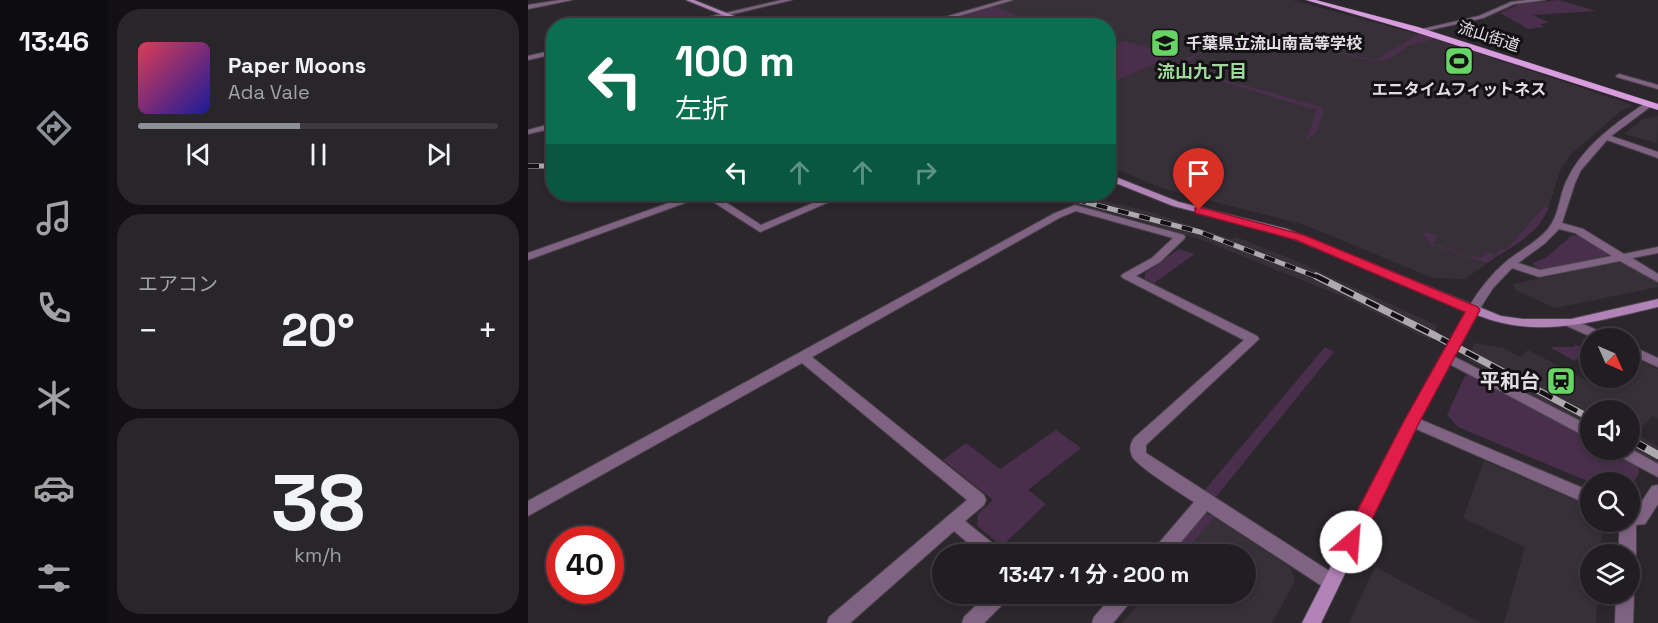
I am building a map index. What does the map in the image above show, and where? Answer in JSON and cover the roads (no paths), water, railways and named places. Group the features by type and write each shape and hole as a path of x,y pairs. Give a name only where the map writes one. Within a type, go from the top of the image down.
{"main road":[{"name":"流山街道","path":"1309,0 1421,30 1655,104"}],"street":[{"path":"528,7 568,0"},
{"path":"689,0 736,18"},
{"path":"708,18 789,0"},
{"path":"946,18 1010,0"},
{"path":"1421,30 1481,17 1513,3 1542,0"},
{"path":"528,57 546,54"},
{"path":"1619,76 1658,87"},
{"path":"1311,623 1412,421 1483,291 1511,264 1537,246 1557,225 1578,166 1594,147 1633,114 1655,104"},
{"path":"528,132 546,127"},
{"path":"1606,137 1658,155"},
{"path":"1116,180 1176,204 1300,238 1498,319 1523,323 1571,323 1658,303"},
{"path":"528,257 681,201"},
{"path":"717,201 760,229 826,201"},
{"path":"528,509 1058,214 1075,208 1180,237 1156,260 1127,276 1254,339 1139,442 1137,448 1139,456 1331,582"},
{"path":"1557,225 1579,231 1658,279"},
{"path":"1511,264 1539,274 1658,250"},
{"path":"1571,323 1582,328"},
{"path":"1640,354 1658,363"},
{"path":"802,356 978,500 836,623"},
{"path":"1447,357 1580,428"},
{"path":"1412,421 1580,494"},
{"path":"1638,460 1658,471"},
{"path":"1640,518 1658,491"},
{"path":"1168,544 1205,501"},
{"path":"954,521 982,544"},
{"path":"971,623 990,604"},
{"path":"1101,623 1117,604"},
{"path":"1624,623 1625,604"}],"railway":[{"path":"528,166 546,166"},
{"path":"1081,201 1200,232 1320,278"},
{"path":"1316,276 1320,278"},
{"path":"1320,278 1436,336 1580,413"},
{"path":"1640,445 1658,455"}],"place":[{"name":"千葉県立流山南高等学校","path":"1165,43"},
{"name":"エニタイムフィットネス","path":"1459,61"},
{"name":"平和台","path":"1561,381"}],"district":[{"name":"流山九丁目","path":"1202,72"}]}
